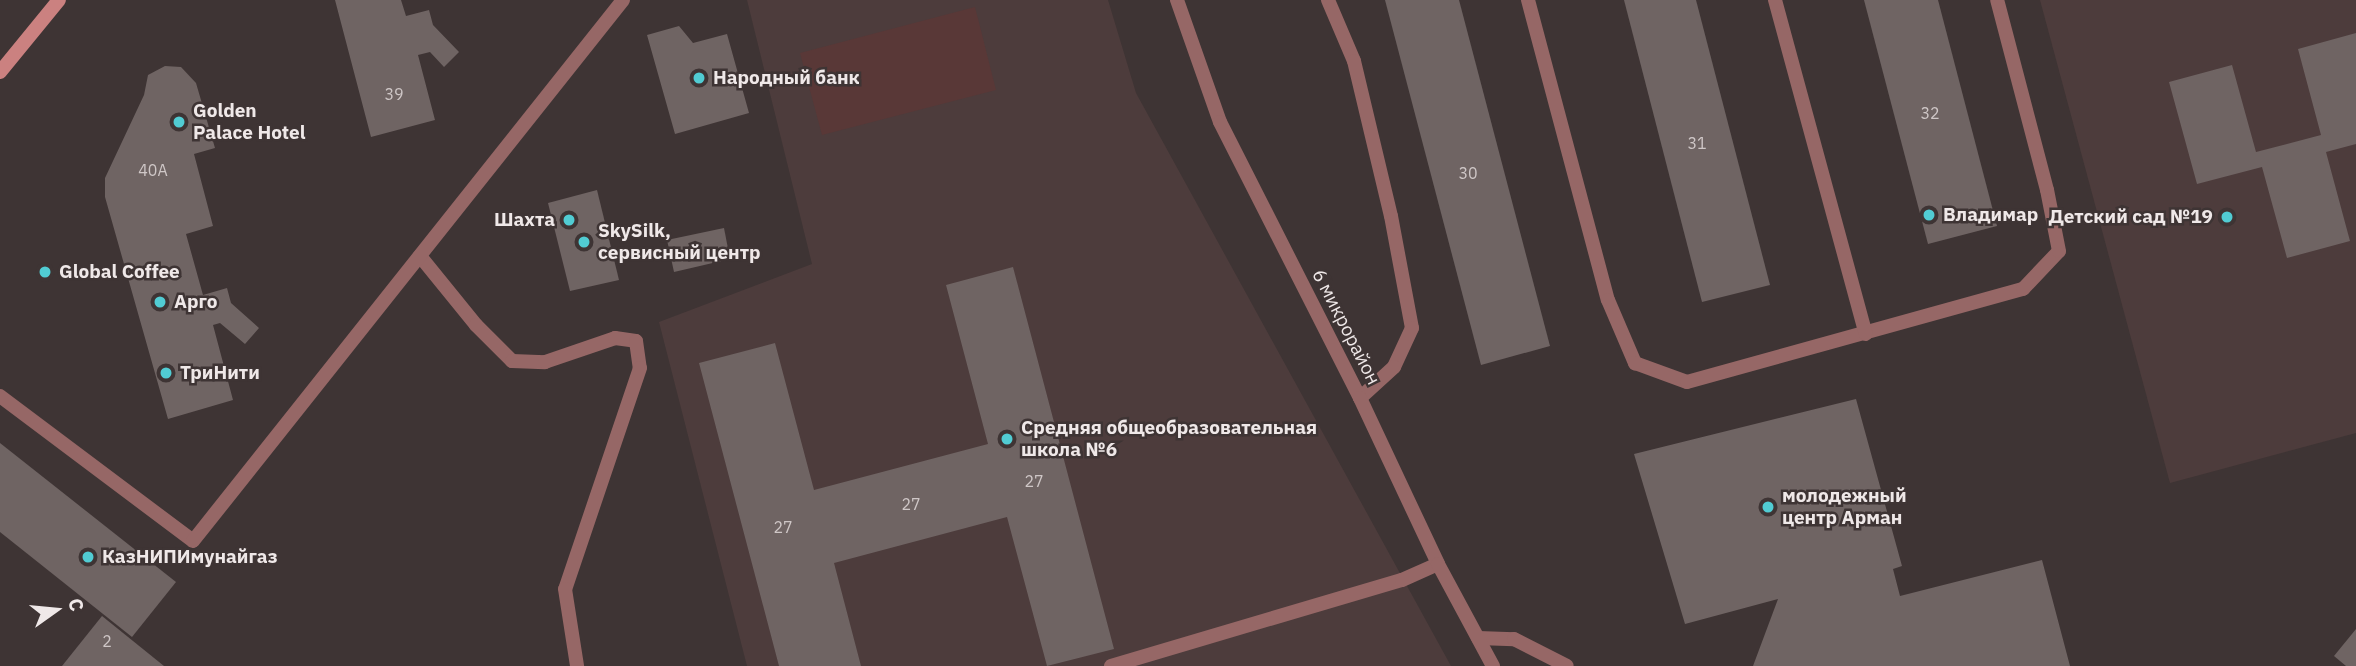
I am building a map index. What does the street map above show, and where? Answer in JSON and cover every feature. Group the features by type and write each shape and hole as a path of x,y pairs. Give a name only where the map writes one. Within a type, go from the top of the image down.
{"main road":[{"path":"0,72 56,1"}],"street":[{"path":"0,396 193,541 623,0"},
{"name":"6 микрорайон","path":"1177,0 1220,122 1360,398 1437,564 1493,666"},
{"path":"1328,0 1353,61 1391,216 1412,328 1394,368 1360,398"},
{"path":"1528,0 1608,300 1635,363 1687,382 2023,289 2059,251 2047,190 1997,0"},
{"path":"1775,0 1866,334"},
{"path":"420,256 476,325 512,361 545,362 615,338 636,341 640,368 565,589 578,666"},
{"path":"1111,666 1402,580 1437,564"},
{"path":"1478,638 1514,639 1567,666"}],"shaded area":[{"name":"Средняя общеобразовательная школа №6","path":"747,0 1108,0 1136,93 1451,666 747,666 659,322 812,264"},
{"name":"Детский сад №19","path":"2040,0 2356,0 2356,433 2170,483"},
{"path":"975,7 996,90 822,135 800,53"}],"building":[{"path":"335,0 401,0 406,16 429,10 433,25 459,52 444,67 430,52 418,55 435,120 371,137"},
{"path":"1385,0 1459,0 1550,346 1481,365"},
{"path":"1624,0 1696,0 1770,285 1702,302"},
{"path":"1864,0 1938,0 1997,226 1928,244"},
{"name":"Народный банк","path":"679,26 693,43 727,34 749,113 675,134 647,35"},
{"path":"2356,33 2356,144 2326,152 2350,241 2287,258 2262,167 2197,184 2169,82 2232,65 2256,152 2321,135 2298,49"},
{"path":"165,66 181,67 196,83 215,148 194,154 213,226 186,234 203,295 227,288 231,303 259,328 245,344 220,323 213,325 233,400 168,419 105,197 105,178 144,95 148,75"},
{"name":"SkySilk, сервисный центр","path":"597,190 619,280 570,291 548,203"},
{"path":"724,228 730,259 674,272 667,240"},
{"path":"1013,267 1114,649 1047,666 1007,517 834,563 861,666 779,666 699,363 775,343 814,490 988,444 946,285"},
{"name":"молодежный центр Арман","path":"1856,399 1902,566 1893,569 1900,596 2042,560 2070,666 1753,666 1778,599 1685,624 1634,454"},
{"name":"КазНИПИмунайгаз","path":"0,443 176,582 132,637 0,532"},
{"path":"102,616 164,666 62,666"},
{"path":"2356,629 2356,666 2346,666 2334,656"}],"place":[{"name":"Народный банк","path":"699,78"},
{"name":"Golden Palace Hotel","path":"179,122"},
{"name":"Владимар","path":"1929,215"},
{"name":"Детский сад №19","path":"2227,217"},
{"name":"Шахта","path":"569,220"},
{"name":"SkySilk, сервисный центр","path":"584,242"},
{"name":"Global Coffee","path":"45,272"},
{"name":"Арго","path":"160,302"},
{"name":"ТриНити","path":"166,373"},
{"name":"Средняя общеобразовательная школа №6","path":"1007,439"},
{"name":"молодежный центр Арман","path":"1768,507"},
{"name":"КазНИПИмунайгаз","path":"88,557"}]}
